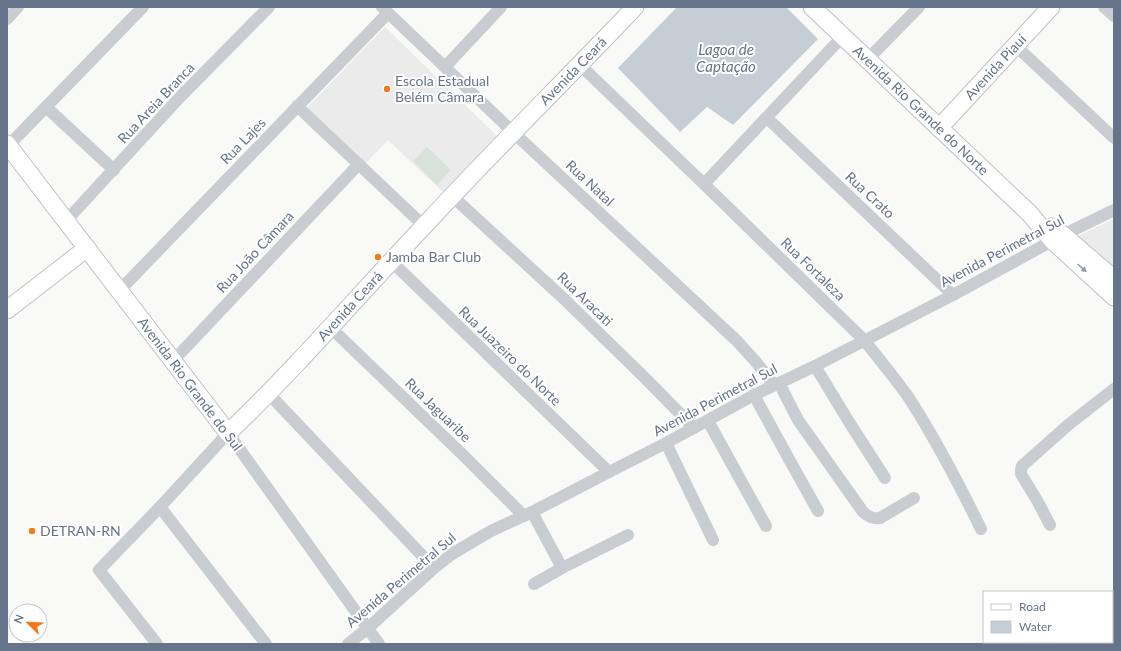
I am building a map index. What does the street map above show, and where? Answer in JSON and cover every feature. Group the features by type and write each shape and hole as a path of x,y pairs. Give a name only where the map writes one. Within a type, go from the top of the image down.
{"street":[{"path":"7,19 18,7"},
{"path":"7,145 143,7"},
{"name":"Rua Areia Branca","path":"66,221 181,96 269,7"},
{"path":"445,67 501,7"},
{"name":"Avenida Ceará","path":"157,644 99,570 160,507 228,433 330,328 452,196 635,7"},
{"name":"Avenida Rio Grande do Norte","path":"812,7 1029,213 1058,238"},
{"path":"867,60 919,7"},
{"name":"Avenida Piauí","path":"939,128 1016,46 1050,7"},
{"path":"1104,7 1114,16"},
{"name":"Rua Natal","path":"385,10 514,133 737,341 776,384 798,420 863,512 869,517 875,519 880,518 914,498"},
{"name":"Rua Lajes","path":"119,290 297,106 385,10"},
{"path":"704,184 843,36"},
{"path":"1016,46 1114,138"},
{"name":"Rua Fortaleza","path":"580,65 864,340 884,364 908,398 960,485 981,529"},
{"path":"297,106 424,226"},
{"path":"46,107 114,170"},
{"name":"Rua Crato","path":"766,118 953,295"},
{"name":"Avenida Rio Grande do Sul","path":"7,145 228,433 379,644"},
{"name":"Rua João Câmara","path":"173,361 359,164"},
{"name":"Rua Aracati","path":"452,196 562,297 694,428"},
{"name":"Avenida Perimetral Sul","path":"348,644 368,628 434,568 452,554 491,531 528,514 666,444 754,395 953,295 1058,238 1114,210"},
{"path":"1058,238 1114,279"},
{"path":"1058,238 1114,297"},
{"path":"8,308 87,248"},
{"name":"Rua Juazeiro do Norte","path":"391,261 609,472"},
{"name":"Rua Jaguaribe","path":"330,328 463,455 528,514 562,568"},
{"path":"814,366 886,478"},
{"path":"1050,525 1021,474 1021,468 1068,425 1114,389"},
{"path":"268,393 434,568"},
{"path":"754,395 818,511"},
{"path":"708,421 766,526"},
{"path":"666,444 713,540"},
{"path":"160,507 266,644"},
{"path":"534,584 562,568 628,535"}],"shaded area":[{"name":"Escola Estadual Belém Câmara","path":"385,27 498,137 444,193 388,140 364,165 305,110"},
{"path":"427,147 451,170 437,185 413,161"},
{"path":"1114,219 1114,273 1083,247 1078,236"}],"water":[{"name":"Lagoa de Captação","path":"677,7 786,7 818,39 733,125 707,107 680,132 618,68"}],"place":[{"name":"Escola Estadual Belém Câmara","path":"387,89"},
{"name":"Jamba Bar Club","path":"378,257"},
{"name":"DETRAN-RN","path":"32,531"}]}
